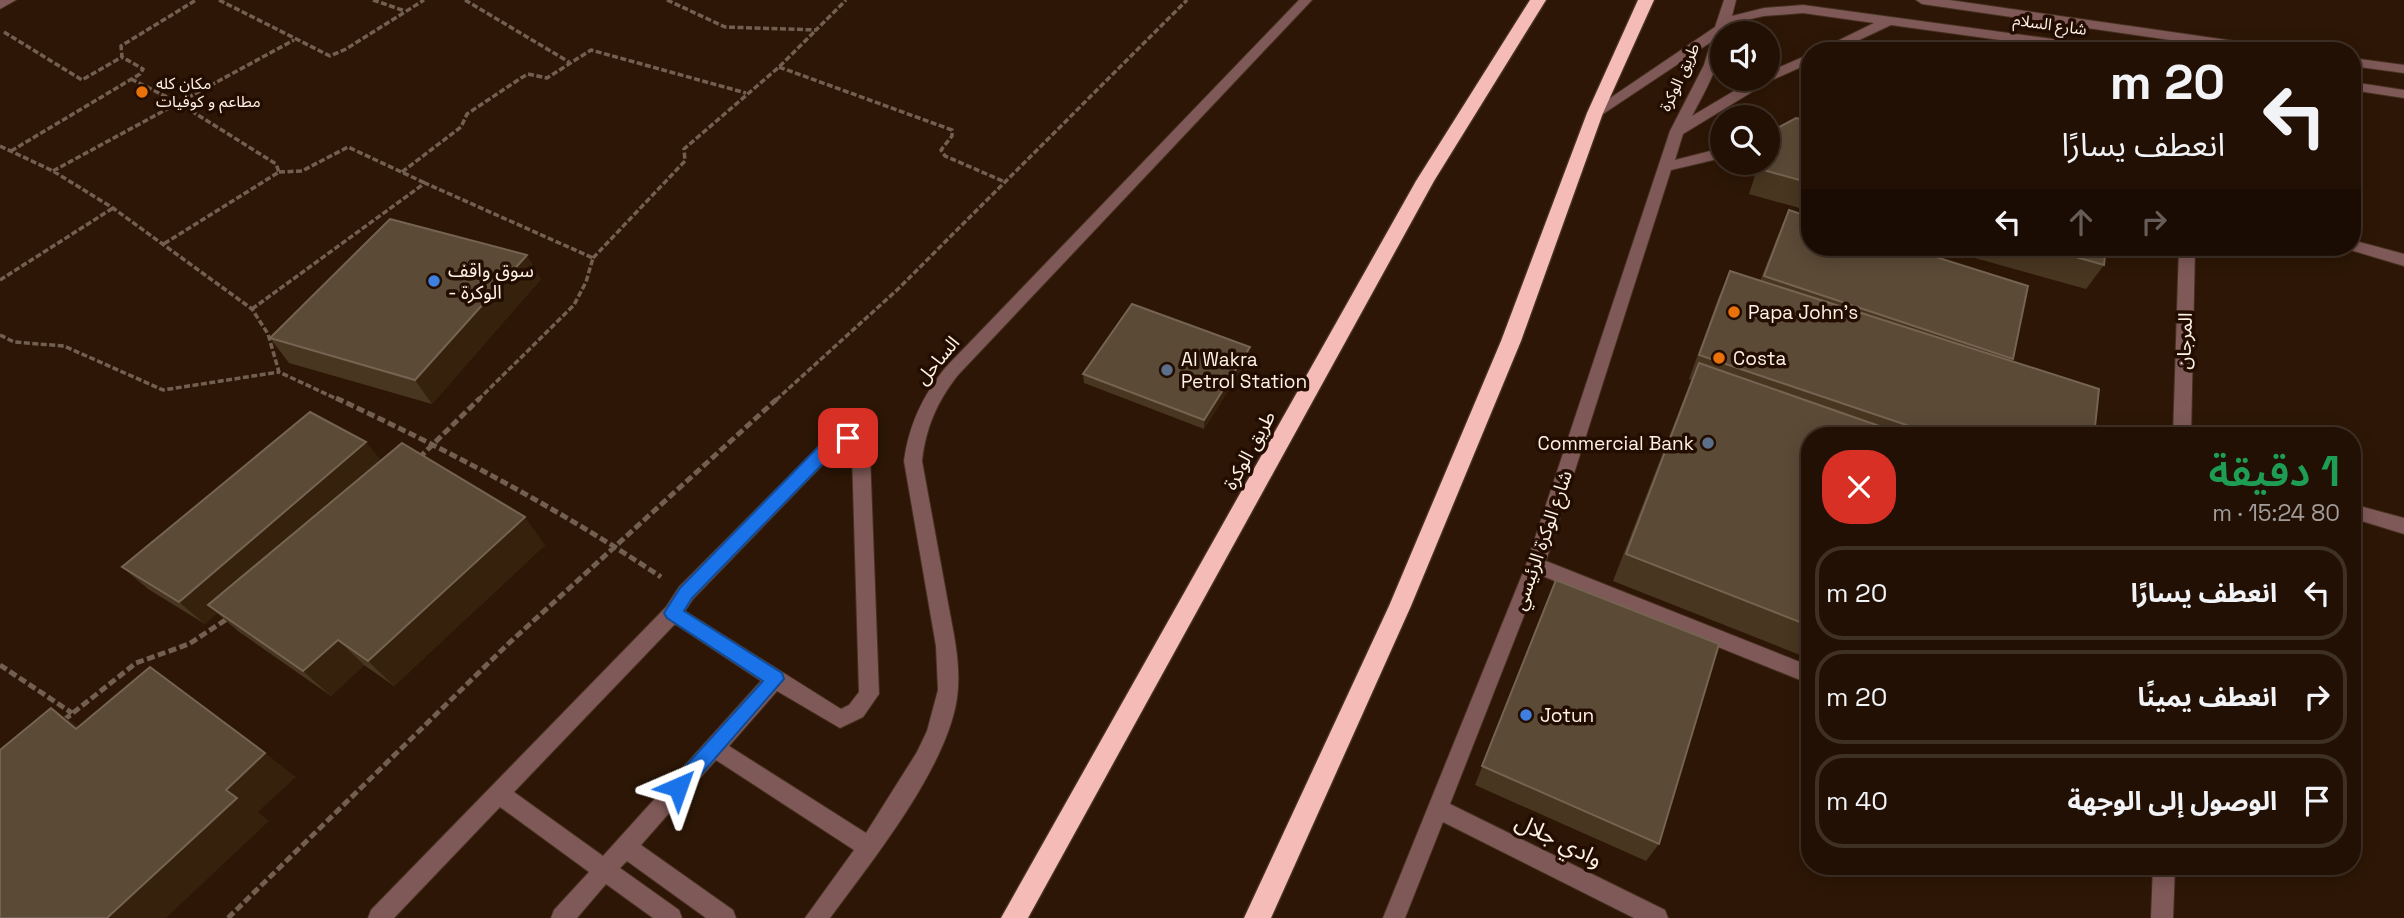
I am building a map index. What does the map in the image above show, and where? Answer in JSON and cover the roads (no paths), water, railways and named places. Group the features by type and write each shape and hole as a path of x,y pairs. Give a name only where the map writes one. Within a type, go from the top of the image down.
{"highway":[{"path":"1257,918 1400,606 1506,354 1595,113 1646,0"},
{"name":"طريق الوكرة","path":"1014,918 1425,181 1534,3"}],"street":[{"path":"0,5 10,0"},
{"name":"الساحل","path":"816,918 869,847 925,760 938,731 946,702 949,673 946,646 913,461 915,437 923,413 935,391 952,371 1306,0"},
{"name":"طريق الوكرة","path":"1725,21 1730,0"},
{"name":"شارع السلام","path":"1922,0 2011,6 2177,42"},
{"name":"شارع السلام","path":"1733,21 1764,12 1803,9 2050,42"},
{"path":"1843,42 1892,19"},
{"name":"شارع السلام","path":"1595,113 1710,36"},
{"path":"1780,72 1801,62"},
{"path":"2361,63 2404,69"},
{"name":"طريق الوكرة","path":"1677,131 1710,67"},
{"path":"2361,87 2404,94"},
{"path":"1677,131 1744,91"},
{"name":"شارع الوكرة الرئيسي","path":"1394,918 1535,565 1677,131"},
{"path":"1665,167 1710,156"},
{"path":"2361,248 2404,260"},
{"name":"المرجان","path":"2182,427 2187,256"},
{"path":"379,918 673,613 686,593 831,445 848,438 856,442 861,453 869,694 856,711 840,719 673,613"},
{"path":"2361,514 2404,526"},
{"path":"1535,565 1801,671"},
{"path":"562,918 775,679"},
{"path":"715,748 869,847"},
{"path":"499,794 671,918"},
{"name":"وادي جلال","path":"1438,809 1657,918"},
{"path":"624,846 726,918"},
{"path":"2162,918 2164,875"}],"place":[{"name":"مكان كله مطاعم و كوفيات","path":"142,92"},
{"name":"سوق واقف - الوكرة","path":"434,281"},
{"name":"Papa John's","path":"1734,312"},
{"name":"Costa","path":"1719,358"},
{"name":"Al Wakra Petrol Station","path":"1167,370"},
{"name":"Commercial Bank","path":"1708,443"},
{"name":"Jotun","path":"1526,715"}]}
